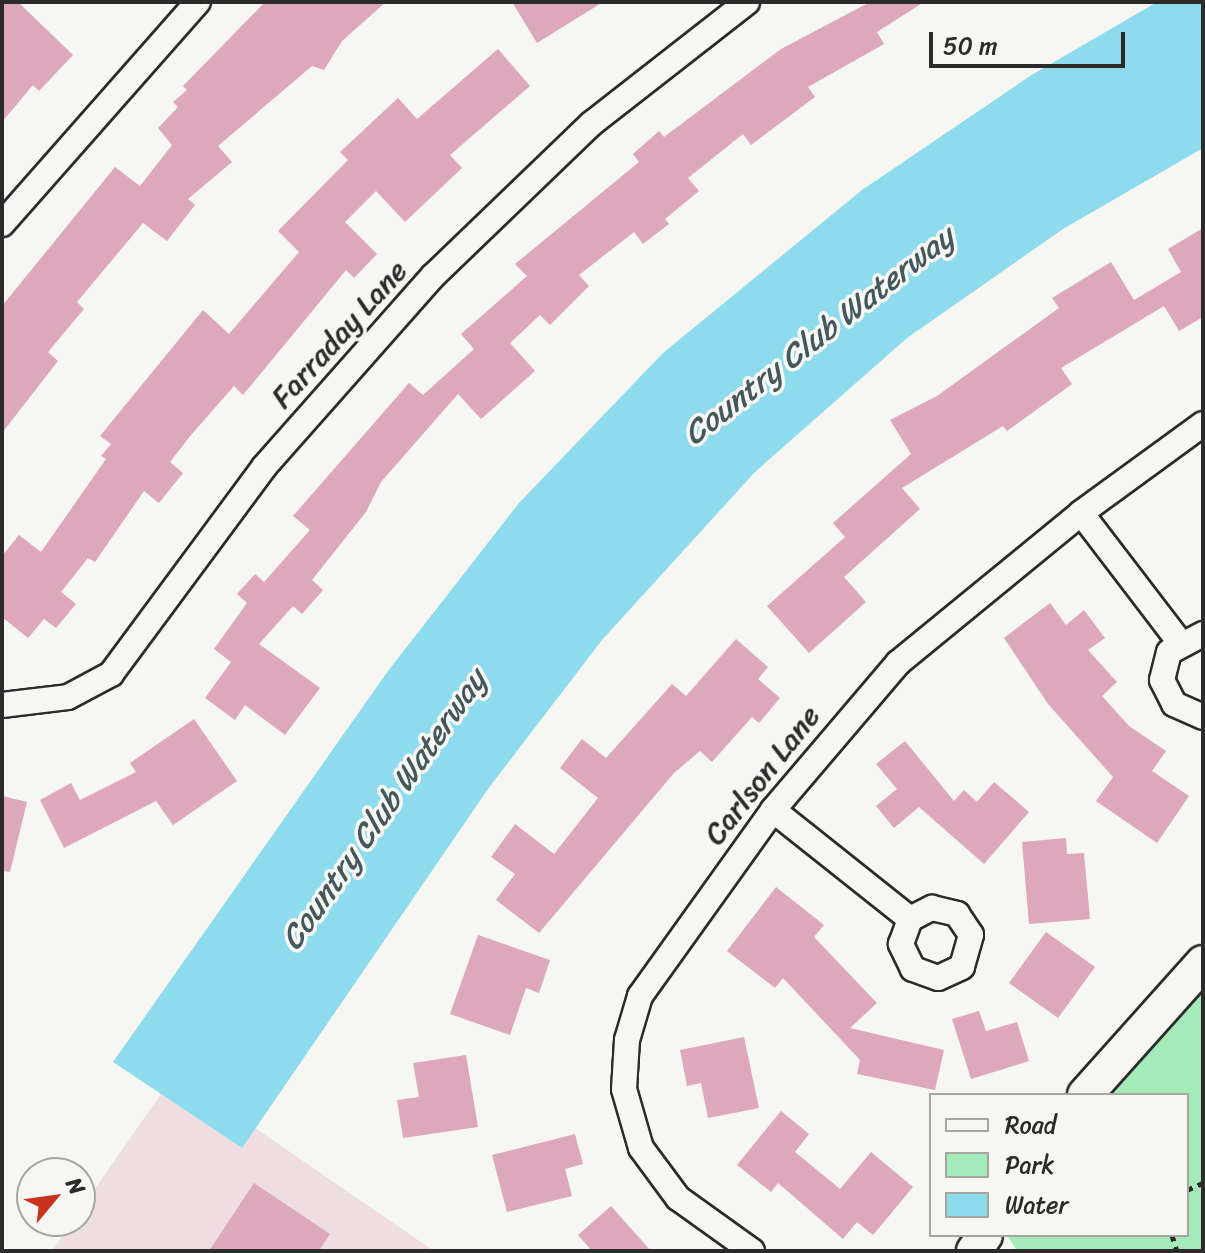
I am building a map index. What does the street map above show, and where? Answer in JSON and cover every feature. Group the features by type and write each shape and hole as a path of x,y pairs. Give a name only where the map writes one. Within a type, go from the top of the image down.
{"street":[{"path":"2,224 198,2"},
{"name":"Farraday Lane","path":"2,705 68,697 111,674 264,467 433,276 591,124 747,2"},
{"name":"Carlson Lane","path":"752,1251 678,1198 650,1167 626,1108 624,1066 632,1017 659,961 773,810 898,663 1081,513 1203,424"},
{"path":"1081,513 1179,641"},
{"path":"1203,634 1179,641 1163,666 1165,692 1185,713 1203,717"},
{"path":"773,810 910,919"},
{"path":"1087,1093 1203,963"}],"shaded area":[{"path":"161,1094 242,1148 255,1128 434,1251 52,1251 62,1237 96,1237 96,1187"}],"green space":[{"path":"1203,987 1203,1251 1017,1251 1008,1237 1189,1237 1189,1093 1110,1093"}],"water":[{"name":"Country Club Waterway","path":"1157,2 1203,2 1203,148 1063,229 907,338 755,472 602,640 488,789 242,1148 113,1062 388,671 519,503 663,353 862,190 1030,76"}],"building":[{"path":"2,2 18,2 73,55 39,91 33,85 2,122"},
{"path":"265,2 386,2 342,41 324,70 312,66 218,146 232,162 188,199 195,205 167,241 143,223 77,302 84,309 48,352 58,361 2,433 2,306 115,167 140,186 172,145 158,128 178,107 173,102 187,90 183,86"},
{"path":"512,2 603,2 537,43"},
{"path":"870,2 924,2 877,32 884,44 808,87 815,97 751,145 743,134 688,178 699,191 665,219 669,224 643,244 634,232 579,275 589,286 550,325 540,315 510,343 535,371 481,419 458,394 381,482 366,512 312,580 323,590 302,614 293,606 259,644 320,688 285,735 245,705 235,720 205,698 231,662 214,649 247,603 237,594 255,574 264,582 310,530 293,516 409,383 423,395 474,349 461,334 527,276 515,264 639,162 633,154 659,131 664,137 781,49"},
{"path":"498,49 530,86 450,155 462,168 405,222 376,191 345,222 377,254 354,278 346,270 243,395 234,386 191,435 170,462 183,473 159,503 144,491 95,562 88,558 61,592 76,604 56,628 44,619 28,638 2,617 2,556 19,535 41,552 106,459 101,456 111,444 100,436 203,310 229,334 299,252 278,231 348,160 340,152 398,98 417,119"},
{"path":"1203,228 1203,317 1179,331 1164,306 1061,368 1072,384 1007,431 1003,426 902,488 920,509 844,577 866,602 809,653 767,606 845,537 833,523 911,454 890,420 937,396 1059,308 1052,298 1111,262 1134,300 1181,272 1168,249"},
{"path":"1050,603 1066,625 1084,610 1105,638 1088,650 1117,682 1102,696 1129,726 1166,751 1152,771 1189,796 1157,843 1096,801 1113,777 1048,704 1004,638"},
{"path":"736,639 768,667 758,679 780,698 759,723 752,717 712,762 700,751 674,773 539,933 496,900 515,874 491,857 515,824 554,854 598,798 560,768 582,739 606,758 672,684 686,696"},
{"path":"194,719 237,781 173,825 156,801 64,848 40,800 71,783 80,800 136,772 130,763"},
{"path":"905,741 954,801 964,790 977,802 994,782 1029,812 984,864 919,807 894,828 876,806 897,789 876,764"},
{"path":"2,796 27,802 10,872 2,871"},
{"path":"1066,838 1067,854 1084,853 1090,919 1029,924 1022,842"},
{"path":"776,887 824,925 814,937 877,1003 850,1028 944,1050 935,1090 857,1074 860,1060 783,978 775,988 727,951"},
{"path":"1046,932 1095,967 1058,1018 1009,983"},
{"path":"478,935 550,960 539,993 526,988 510,1035 450,1014"},
{"path":"979,1011 986,1031 1017,1022 1029,1061 971,1079 952,1019"},
{"path":"744,1037 759,1108 708,1118 701,1083 687,1086 680,1050"},
{"path":"466,1055 478,1127 403,1138 397,1100 419,1097 413,1063"},
{"path":"781,1111 809,1134 795,1152 840,1189 871,1152 913,1187 873,1235 857,1222 843,1239 778,1183 771,1192 737,1165"},
{"path":"575,1134 583,1164 565,1169 572,1196 507,1212 492,1155"},
{"path":"254,1183 330,1234 319,1251 209,1251"},
{"path":"611,1206 651,1251 592,1251 578,1235"}]}
